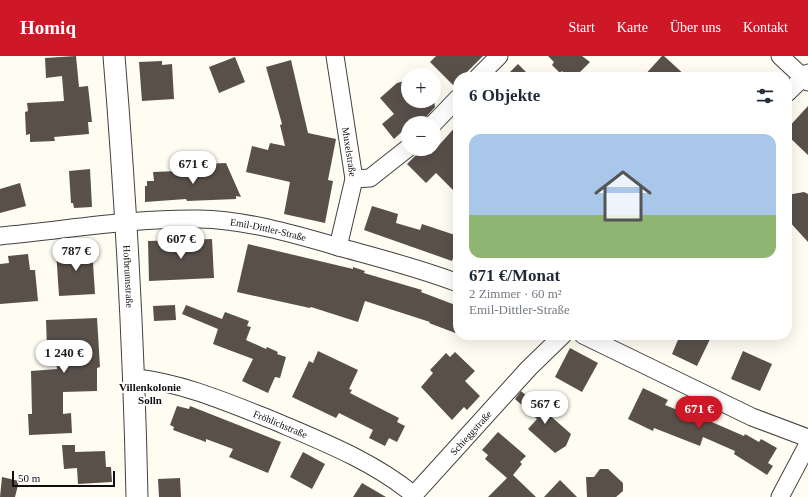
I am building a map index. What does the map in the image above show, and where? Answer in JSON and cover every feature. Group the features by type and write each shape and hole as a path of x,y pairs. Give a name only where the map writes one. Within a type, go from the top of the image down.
{"street":[{"name":"Hofbrunnstraße","path":"114,56 127,223 135,378 137,497"},
{"name":"Muxelstraße","path":"334,56 354,179 338,247"},
{"path":"483,72 499,56"},
{"path":"780,56 806,78 792,89"},
{"path":"441,116 453,103"},
{"path":"354,179 370,178 401,154"},
{"name":"Emil-Dittler-Straße","path":"0,236 127,223 199,219 228,220 308,238 428,272 453,281"},
{"name":"Schieggstraße","path":"413,496 529,368 558,340"},
{"path":"593,340 752,417 808,438"},
{"name":"Fröhlichstraße","path":"135,378 157,380 237,406 328,443 394,479 413,496"},
{"path":"780,497 808,444"}],"building":[{"path":"76,56 79,87 88,86 92,122 88,122 89,134 54,137 55,141 30,142 30,134 26,135 25,112 28,111 27,103 64,101 62,76 46,78 45,58"},
{"path":"436,56 483,56 467,72 453,72 453,85 441,73 441,68 436,68 430,62"},
{"path":"548,56 582,56 590,62 580,72 559,72 552,65 554,62"},
{"path":"662,56 664,56 682,72 648,72"},
{"path":"235,57 245,82 219,93 209,67"},
{"path":"291,60 308,133 336,139 328,180 333,181 325,223 284,214 290,182 246,172 252,146 268,150 270,143 285,146 280,125 282,124 266,67"},
{"path":"162,61 162,65 172,64 174,99 142,101 139,62"},
{"path":"518,64 526,72 510,72"},
{"path":"401,82 401,108 434,108 427,116 401,116 401,132 394,139 382,124 394,114 380,98 397,83"},
{"path":"808,106 808,155 792,140 792,124"},
{"path":"453,130 453,190 436,173 426,183 407,164 415,156 441,156 441,143"},
{"path":"226,163 241,197 236,196 236,199 187,201 186,199 145,202 145,186 147,186 147,181 154,181 153,172 204,170 203,164"},
{"path":"90,169 92,207 74,208 73,203 71,203 69,171"},
{"path":"20,183 26,206 0,213 0,189"},
{"path":"804,192 808,194 808,242 792,224 792,194"},
{"path":"372,206 398,214 396,223 420,230 422,224 453,234 453,258 452,261 364,230"},
{"path":"212,239 214,278 149,281 148,241"},
{"path":"248,244 353,269 353,267 365,271 364,273 422,290 421,292 453,304 453,332 429,323 430,322 365,301 358,322 311,307 237,292"},
{"path":"92,248 95,294 59,296 56,250"},
{"path":"28,254 30,270 35,270 38,301 0,304 0,264 9,263 8,256"},
{"path":"175,305 176,320 154,321 153,306"},
{"path":"186,305 222,319 225,312 249,321 247,326 251,327 246,340 266,349 267,347 278,352 277,354 286,357 280,378 275,377 268,393 242,381 253,359 213,344 218,329 182,314"},
{"path":"97,318 100,367 97,368 97,391 63,392 63,414 71,413 72,433 29,435 28,414 32,414 31,371 57,369 55,348 47,349 46,320"},
{"path":"678,340 710,340 697,366 672,354"},
{"path":"570,348 598,363 582,392 555,377"},
{"path":"318,351 358,370 349,389 352,390 350,393 399,418 397,422 405,426 397,442 389,438 385,446 369,438 373,430 339,413 336,418 292,397 309,361 313,363"},
{"path":"743,351 772,364 760,391 731,379"},
{"path":"455,352 475,371 465,381 480,396 467,410 464,407 452,420 421,387 433,373 430,370 446,353 450,357"},
{"path":"643,388 668,400 665,405 690,415 691,413 744,436 745,434 759,442 761,439 777,448 768,463 773,466 767,475 734,454 735,451 703,437 700,446 654,428 653,431 628,419"},
{"path":"521,391 529,398 530,396 571,434 566,446 555,453 528,429 537,419 515,399"},
{"path":"177,406 189,409 190,406 281,442 268,473 229,457 233,449 206,439 206,442 173,430 174,427 170,425"},
{"path":"498,432 526,456 520,462 522,464 513,475 536,497 488,497 507,478 485,459 488,455 482,450"},
{"path":"62,445 75,445 75,452 105,451 106,467 111,467 112,482 78,484 77,468 64,469"},
{"path":"303,452 325,464 312,489 290,477"},
{"path":"600,469 608,469 623,483 623,491 616,497 587,497 586,477 594,477"},
{"path":"2,477 19,481 15,497 0,497"},
{"path":"180,478 181,497 159,497 158,479"},
{"path":"560,480 577,497 544,497"},
{"path":"362,483 386,497 353,497"}],"district":[{"name":"Villenkolonie Solln","path":"150,393"}]}
